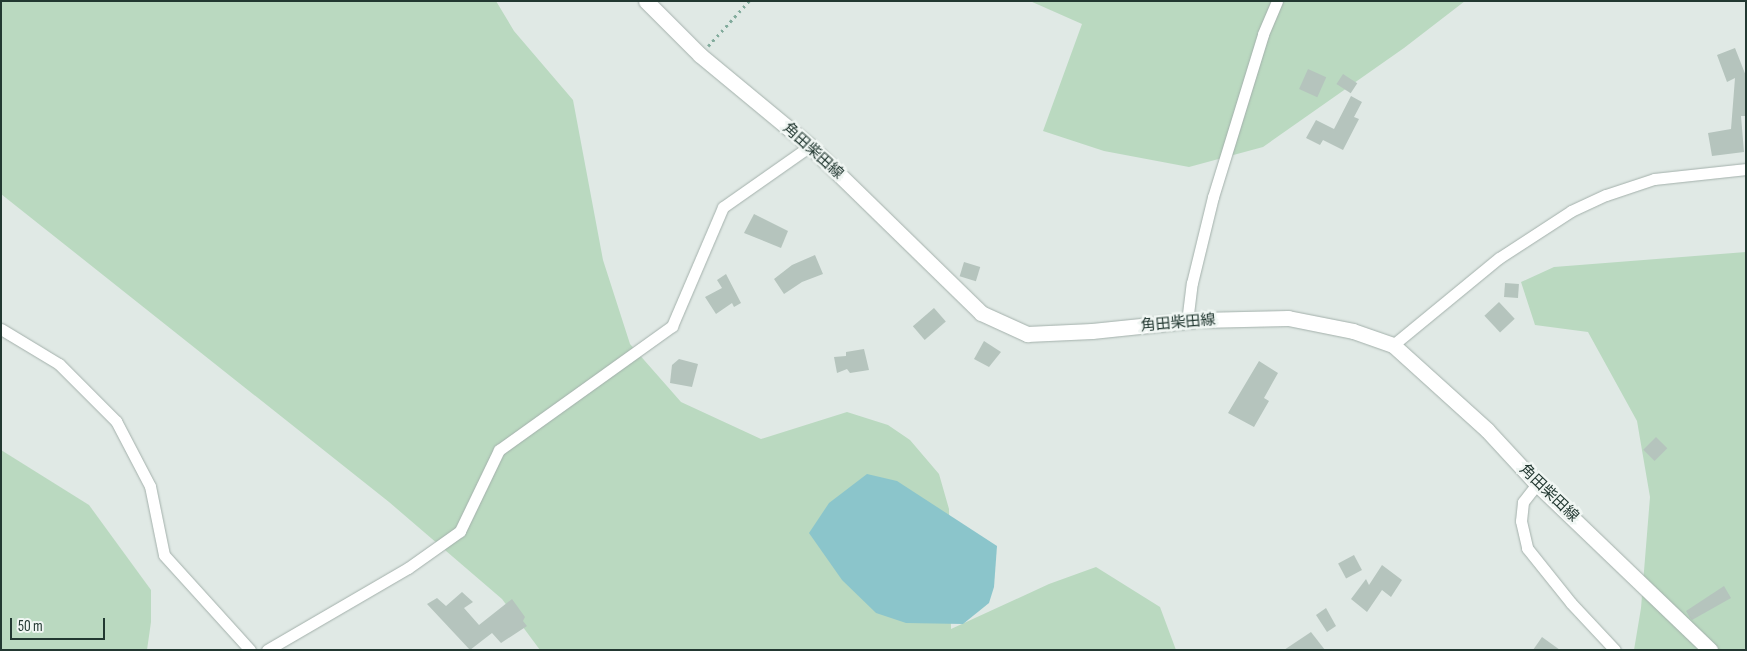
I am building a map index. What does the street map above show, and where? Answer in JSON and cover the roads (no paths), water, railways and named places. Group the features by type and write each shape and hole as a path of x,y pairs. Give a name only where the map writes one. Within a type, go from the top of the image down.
{"main road":[{"name":"角田柴田線","path":"646,1 700,55 810,146 981,313 1027,334 1092,331 1199,320 1288,318 1353,331 1393,345 1487,430 1538,484 1710,650"}],"street":[{"path":"1188,322 1192,283 1212,197 1263,34 1277,1"},
{"path":"267,650 408,568 460,531 499,450 672,326 723,207 810,146"},
{"path":"1393,345 1499,258 1571,211 1606,195 1654,179 1746,169"},
{"path":"1,329 59,364 116,421 150,486 164,555 250,650"},
{"path":"1538,484 1523,502 1521,521 1527,548 1571,603 1615,650"}],"water":[{"path":"867,474 897,481 997,546 994,587 989,603 963,624 906,623 876,613 842,580 809,533 829,503"}]}
